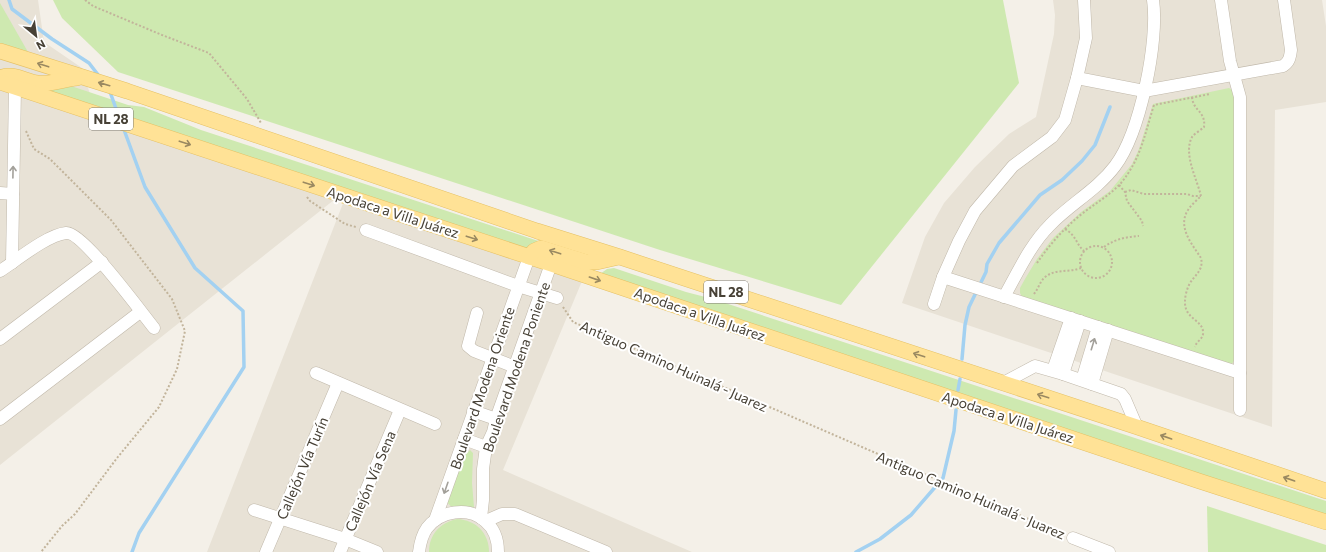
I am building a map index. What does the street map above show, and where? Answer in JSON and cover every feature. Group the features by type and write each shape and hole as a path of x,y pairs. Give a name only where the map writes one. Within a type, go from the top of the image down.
{"main road":[{"name":"NL 28","path":"0,51 80,77"},
{"name":"Apodaca a Villa Juárez","path":"80,77 127,91 537,231 1137,427 1326,492"},
{"path":"4,79 44,83 65,78 80,77"},
{"name":"Apodaca a Villa Juárez","path":"4,79 75,107 1326,522"},
{"path":"528,257 534,250 541,248 586,262 597,262 620,257"}],"street":[{"path":"934,304 943,277 975,210 1013,166 1052,137 1065,120 1077,78 1086,38 1084,0"},
{"path":"1004,297 1032,246 1040,236 1050,224 1104,180 1124,152 1131,136 1144,91 1153,36 1153,0"},
{"path":"1221,0 1230,61 1240,97 1240,410"},
{"path":"1077,78 1144,91 1283,66 1288,63 1291,50 1284,0"},
{"path":"4,79 13,194 12,263"},
{"path":"0,193 13,194"},
{"path":"366,230 518,286 557,298"},
{"path":"0,271 44,242 60,234 68,232 77,237 102,262 154,328"},
{"name":"Boulevard Modena Oriente","path":"435,520 528,257"},
{"path":"0,339 102,262"},
{"name":"Boulevard Modena Poniente","path":"483,520 483,469 486,446 493,432 496,419 542,293 551,264"},
{"path":"943,277 1240,372"},
{"path":"0,419 140,312"},
{"path":"477,313 468,346 474,351 515,367"},
{"path":"1058,372 1076,320"},
{"path":"1087,382 1103,329"},
{"path":"1003,383 1035,366 1058,372 1121,394 1125,399 1137,427"},
{"path":"316,373 435,424"},
{"name":"Callejón Vía Turín","path":"266,552 338,383"},
{"name":"Callejón Vía Sena","path":"340,552 400,410"},
{"path":"473,411 496,419"},
{"path":"464,439 486,446"},
{"path":"254,510 377,552"},
{"path":"419,552 421,540 426,529 435,520 447,514 461,512 474,515 483,520 498,541 498,552"},
{"path":"483,520 502,514 515,514 606,552"},
{"path":"1073,538 1109,552"}],"path":[{"path":"85,0 100,9 209,53 247,99 272,140"},
{"path":"1035,266 1053,241 1065,229 1083,213 1104,199 1119,185 1139,153 1154,105 1210,94"},
{"path":"1192,97 1194,105 1204,118 1204,127 1193,135 1190,146 1193,170 1201,196"},
{"path":"1119,185 1125,192 1127,201 1142,221 1143,226"},
{"path":"1125,192 1131,190 1144,194 1187,194 1201,196"},
{"path":"305,195 310,201 346,224 366,230"},
{"path":"1194,351 1195,344 1201,339 1204,332 1202,326 1190,317 1187,312 1185,299 1189,286 1201,270 1202,261 1187,235 1184,224 1188,210 1201,196"},
{"path":"1065,229 1073,234 1084,251"},
{"path":"1104,248 1112,242 1120,239 1139,236"},
{"path":"1095,246 1104,248 1110,253 1112,261 1111,269 1107,274 1098,278 1091,277 1081,268 1080,257 1088,248 1095,246"},
{"path":"1030,298 1037,290 1042,280 1049,274 1057,271 1071,271 1081,268"},
{"name":"Antiguo Camino Huinalá - Juarez","path":"557,298 573,322 1073,538"}],"shaded area":[{"path":"0,0 38,0 44,42 82,68 93,104 590,262 503,470 692,552 207,552 349,188 0,465"},
{"path":"1053,0 1322,0 1326,26 1326,102 1275,110 1272,427 902,303 925,237 944,203 975,167 1009,134 1036,117 1054,34 1055,15"}],"green space":[{"path":"53,0 1003,0 1019,83 841,305 660,250 118,72 62,18"},
{"path":"0,3 32,59 0,47"},
{"path":"17,82 71,86 128,105 144,107 201,130 578,254 525,251"},
{"path":"1229,88 1235,92 1234,361 1231,365 1022,297 1020,288 1037,259 1053,238 1081,212 1110,191 1132,164 1139,149 1153,104"},
{"path":"614,268 686,292 713,299 1326,501 1326,517 600,274 607,269"},
{"path":"470,450 473,453 472,483 474,507 458,509 448,504 446,500 465,455"},
{"path":"1207,506 1326,545 1326,552 1208,552"},
{"path":"457,519 470,522 484,533 487,539 489,552 429,552 431,540 437,530 445,523"}],"waterway":[{"path":"9,0 12,9 52,39 89,63 99,76"},
{"path":"109,89 119,117"},
{"path":"962,359 965,325 969,307 986,272 987,264 999,243 1040,195 1062,180 1082,161 1095,145 1110,107"},
{"path":"123,127 145,187 195,268 243,311 244,367 139,533 132,552"},
{"path":"958,390 960,379"},
{"path":"856,552 880,539 911,515 943,478 954,431 956,410"}]}
